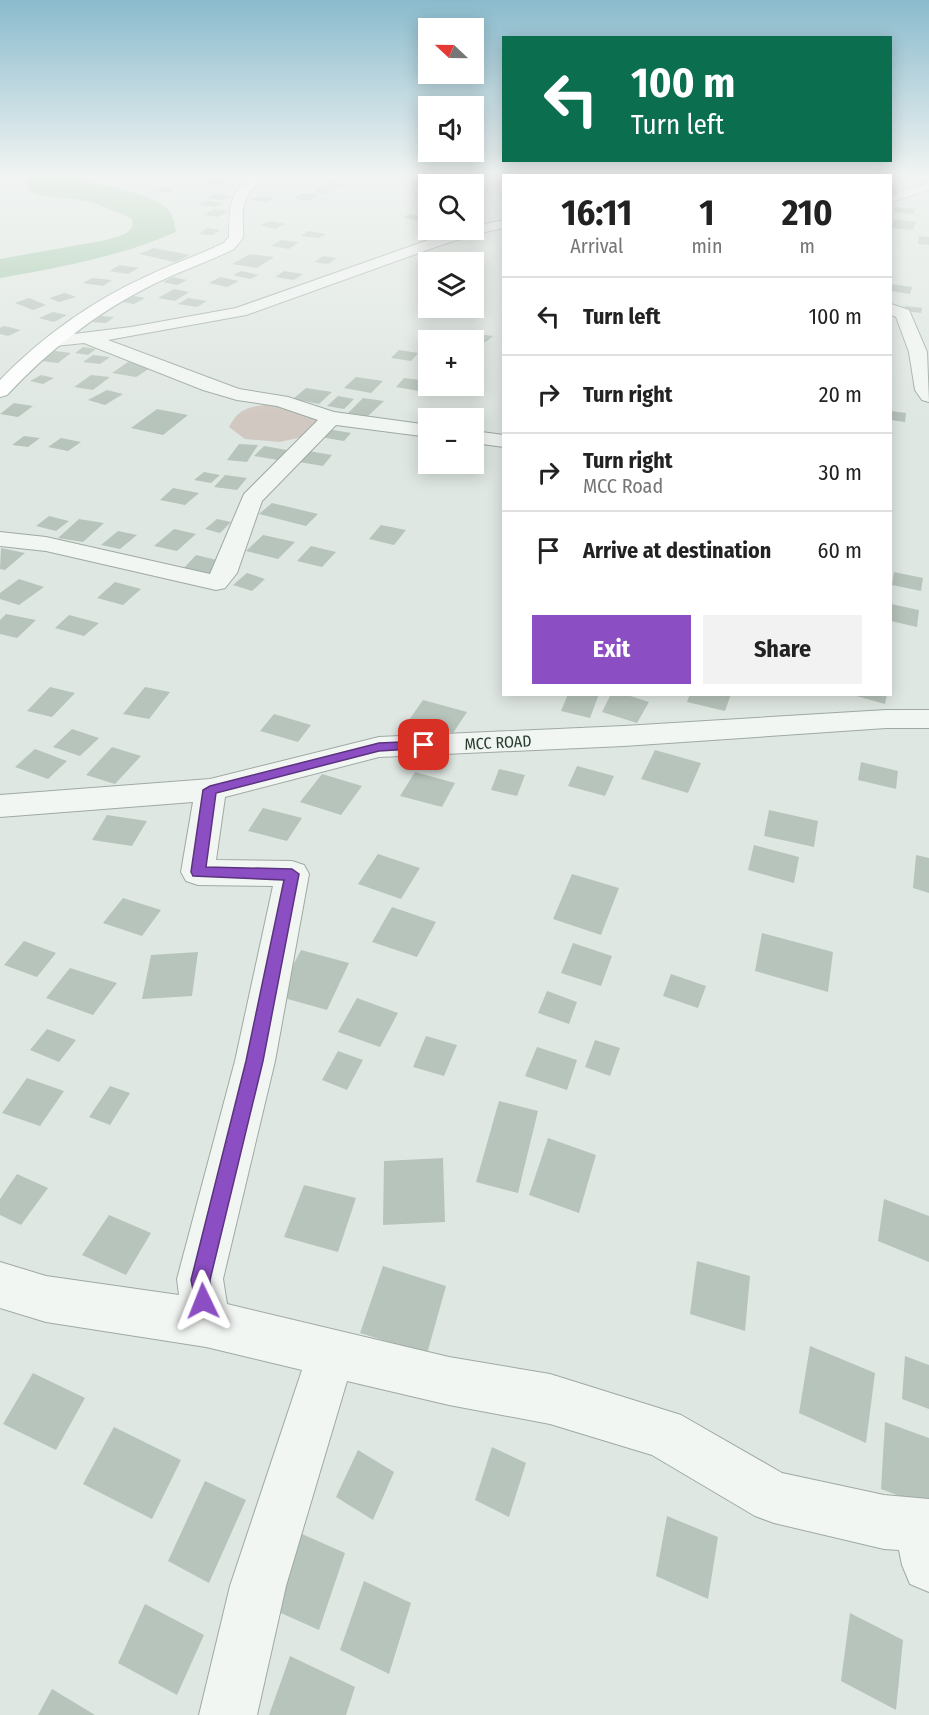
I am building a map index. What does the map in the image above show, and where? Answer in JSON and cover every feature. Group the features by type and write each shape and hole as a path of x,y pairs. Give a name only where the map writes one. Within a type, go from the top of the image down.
{"main road":[{"path":"0,391 29,360 119,296 203,257"}],"street":[{"path":"54,341 89,339 240,312 394,257"},
{"path":"892,309 903,314 918,352 924,390 929,396"},
{"path":"89,339 123,350 210,386 303,407 331,418 418,430"},
{"path":"0,539 46,544 216,583 225,573 252,499 331,418"},
{"path":"484,438 502,441"},
{"name":"MCC ROAD","path":"0,806 210,790 379,747 624,736 886,719 929,719"},
{"path":"206,1323 200,1280 255,1061 292,874 198,872 210,790"},
{"path":"0,1285 46,1299 206,1323 449,1381 561,1402 663,1433 774,1497 884,1522 926,1539"},
{"path":"228,1715 258,1586 332,1352"}],"shaded area":[{"path":"11,257 100,257 0,278 0,259"},
{"path":"280,404 305,411 321,422 311,435 280,442 245,439 229,427 233,419 244,410 257,406"}],"building":[{"path":"153,257 186,257 175,262"},
{"path":"245,257 274,257 257,268 232,264"},
{"path":"321,257 337,258 328,264 314,262"},
{"path":"120,265 139,268 128,274 109,271"},
{"path":"241,271 259,275 250,279 233,275"},
{"path":"284,271 303,274 294,280 275,277"},
{"path":"173,277 187,280 177,285 163,282"},
{"path":"220,277 239,281 227,287 209,283"},
{"path":"92,278 112,280 103,286 83,283"},
{"path":"892,284 912,287 910,294 892,291"},
{"path":"174,289 189,292 175,301 158,298"},
{"path":"65,293 76,297 59,302 49,298"},
{"path":"134,296 145,298 134,304 123,302"},
{"path":"29,298 46,305 33,310 15,303"},
{"path":"188,298 207,301 197,307 178,304"},
{"path":"905,306 922,308 921,313 904,311"},
{"path":"53,312 67,315 54,322 39,318"},
{"path":"101,316 114,317 106,323 92,322"},
{"path":"4,326 21,330 8,336 0,334 0,328"},
{"path":"484,335 493,336 484,342"},
{"path":"83,347 96,349 88,355 75,353"},
{"path":"399,350 418,353 411,361 391,358"},
{"path":"55,351 71,353 58,363 41,361"},
{"path":"93,355 110,357 100,364 83,362"},
{"path":"128,362 152,367 136,377 112,373"},
{"path":"41,375 54,378 43,384 30,381"},
{"path":"91,375 110,377 93,390 74,387"},
{"path":"356,377 383,381 371,393 344,388"},
{"path":"404,378 418,380 418,391 396,387"},
{"path":"306,388 332,392 319,404 293,399"},
{"path":"107,390 123,394 105,405 88,400"},
{"path":"338,396 354,399 344,409 327,406"},
{"path":"363,398 384,401 368,416 348,413"},
{"path":"14,403 33,406 18,417 0,414"},
{"path":"157,409 188,415 163,435 131,428"},
{"path":"892,411 906,413 905,422 892,420"},
{"path":"327,429 351,433 344,441 320,437"},
{"path":"24,436 40,438 28,447 12,445"},
{"path":"61,438 81,442 68,451 48,447"},
{"path":"239,444 258,445 247,462 227,460"},
{"path":"264,446 287,450 278,460 254,456"},
{"path":"308,451 332,455 323,466 299,462"},
{"path":"204,472 220,475 211,483 194,480"},
{"path":"225,475 247,478 237,490 214,487"},
{"path":"173,488 199,493 185,505 160,500"},
{"path":"272,503 318,514 306,526 259,514"},
{"path":"49,516 69,521 56,531 36,526"},
{"path":"79,519 104,523 83,542 58,538"},
{"path":"217,519 231,522 220,533 205,529"},
{"path":"381,525 406,530 394,545 369,539"},
{"path":"174,529 196,534 177,551 154,546"},
{"path":"118,531 137,535 120,549 101,545"},
{"path":"263,535 295,542 278,559 246,551"},
{"path":"311,546 336,552 322,567 297,561"},
{"path":"1,548 25,553 5,570 0,569"},
{"path":"196,555 221,561 208,575 183,569"},
{"path":"894,572 923,578 921,591 892,585"},
{"path":"247,573 265,579 252,591 233,585"},
{"path":"19,579 44,587 19,605 0,599 0,593"},
{"path":"115,582 141,589 123,605 97,598"},
{"path":"892,604 919,610 917,627 892,621"},
{"path":"6,614 36,620 17,638 0,634 0,620"},
{"path":"69,615 99,623 84,636 55,628"},
{"path":"50,687 75,693 52,717 27,711"},
{"path":"145,687 170,692 149,719 123,714"},
{"path":"567,696 598,696 590,718 561,711"},
{"path":"610,696 630,696 649,702 637,723 602,712"},
{"path":"689,696 730,696 725,711 687,702"},
{"path":"856,696 887,696 885,704"},
{"path":"423,700 467,712 453,733 409,720"},
{"path":"274,714 311,725 298,742 260,731"},
{"path":"72,729 99,738 80,756 53,747"},
{"path":"112,747 141,756 115,784 86,775"},
{"path":"35,749 67,761 48,779 15,767"},
{"path":"655,750 701,763 688,793 641,779"},
{"path":"861,762 898,771 896,789 858,780"},
{"path":"577,766 614,776 605,796 568,786"},
{"path":"499,769 525,775 517,796 491,790"},
{"path":"415,772 455,783 442,807 400,796"},
{"path":"322,774 362,786 341,815 300,802"},
{"path":"263,808 302,818 287,841 248,831"},
{"path":"769,810 818,821 814,847 764,836"},
{"path":"107,815 147,821 132,846 92,840"},
{"path":"754,845 799,857 794,883 748,870"},
{"path":"378,854 420,868 401,899 358,884"},
{"path":"916,855 929,858 929,893 913,888"},
{"path":"572,874 619,888 601,935 553,919"},
{"path":"123,898 161,910 142,936 103,923"},
{"path":"392,907 436,922 417,957 372,942"},
{"path":"762,933 833,952 828,992 755,971"},
{"path":"24,941 56,953 37,977 4,965"},
{"path":"573,943 612,956 601,986 561,973"},
{"path":"301,950 349,963 327,1010 277,996"},
{"path":"198,952 192,996 142,999 151,955"},
{"path":"70,968 117,983 93,1015 46,998"},
{"path":"671,974 706,986 698,1008 663,996"},
{"path":"547,991 577,1002 569,1024 538,1013"},
{"path":"357,998 398,1013 380,1047 338,1032"},
{"path":"47,1029 76,1040 59,1062 30,1050"},
{"path":"426,1036 457,1045 444,1076 413,1067"},
{"path":"595,1040 620,1048 610,1076 585,1067"},
{"path":"537,1047 577,1060 567,1090 525,1076"},
{"path":"338,1051 363,1060 347,1090 322,1080"},
{"path":"27,1078 64,1091 40,1126 2,1113"},
{"path":"110,1086 130,1093 110,1125 89,1117"},
{"path":"499,1101 538,1111 518,1193 476,1182"},
{"path":"548,1138 596,1155 579,1213 529,1195"},
{"path":"443,1158 445,1222 383,1225 384,1161"},
{"path":"17,1174 48,1188 21,1225 0,1215 0,1199"},
{"path":"304,1185 356,1198 338,1252 284,1237"},
{"path":"884,1199 929,1216 929,1262 878,1241"},
{"path":"109,1215 151,1233 126,1275 82,1255"},
{"path":"697,1261 750,1276 745,1331 690,1314"},
{"path":"383,1266 446,1286 427,1354 360,1333"},
{"path":"810,1346 875,1373 866,1443 799,1413"},
{"path":"905,1356 929,1365 929,1409 902,1399"},
{"path":"33,1373 85,1398 56,1450 3,1424"},
{"path":"885,1422 929,1438 929,1507 881,1489"},
{"path":"114,1427 181,1460 152,1519 83,1484"},
{"path":"492,1447 526,1463 509,1517 475,1500"},
{"path":"358,1450 394,1472 373,1520 336,1497"},
{"path":"205,1481 246,1500 209,1583 168,1561"},
{"path":"667,1516 718,1537 708,1599 656,1576"},
{"path":"302,1534 345,1553 319,1630 274,1610"},
{"path":"364,1581 411,1603 389,1674 340,1650"},
{"path":"145,1604 204,1635 177,1695 118,1663"},
{"path":"850,1613 903,1640 896,1710 841,1681"},
{"path":"290,1656 355,1687 346,1715 269,1715"},
{"path":"52,1689 95,1715 38,1715"}],"route":[{"path":"203,1301 200,1280 255,1061 292,874 198,872 210,790 379,747 424,745"}]}
